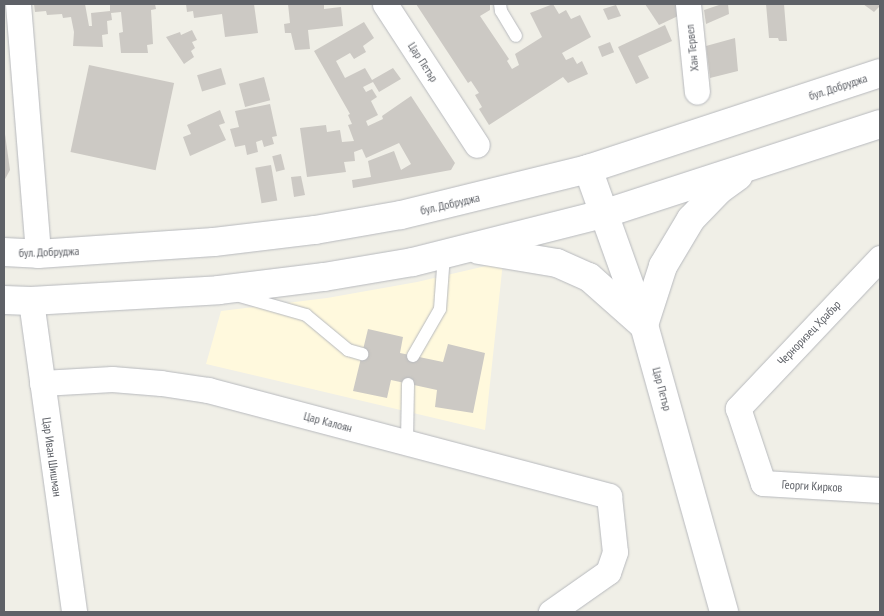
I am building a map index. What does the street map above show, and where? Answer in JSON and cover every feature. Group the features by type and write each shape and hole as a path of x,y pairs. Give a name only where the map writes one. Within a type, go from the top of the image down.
{"main road":[{"name":"бул. Добруджа","path":"4,252 38,254 214,242 315,230 402,215 588,169 880,73"},
{"path":"4,300 31,301 219,290 324,277 444,254 604,214 880,124"},
{"path":"470,248 557,263 590,277 644,325 663,266 691,219 719,190 752,165"},
{"name":"Цар Петър","path":"588,169 644,325 724,612"}],"street":[{"path":"18,4 38,254"},
{"name":"Цар Петър","path":"385,4 477,145"},
{"name":"Хан Тервел","path":"688,4 697,92"},
{"name":"Черноризец Храбър","path":"738,408 880,258"},
{"name":"Цар Иван Шишман","path":"31,301 74,612"},
{"name":"Цар Калоян","path":"42,383 112,379 161,383 208,390 609,496 615,552 608,572 551,612"},
{"name":"Георги Кирков","path":"738,408 763,483 880,490"}],"lane":[{"path":"500,4 501,11 516,36"},
{"path":"413,356 440,308 444,254"},
{"path":"219,290 306,315 348,350 362,354"},
{"path":"407,442 408,384"}],"shaded area":[{"path":"503,262 485,430 206,364 221,311 327,298 417,282"}],"building":[{"path":"34,4 85,4 89,26 92,26 91,13 110,11 110,4 155,4 156,9 151,10 153,44 147,45 148,53 121,53 119,33 123,32 121,12 111,13 112,20 107,21 108,34 102,35 103,47 73,46 74,32 71,17 63,18 62,14 47,15 46,11 35,12"},
{"path":"186,4 254,4 258,33 225,37 222,14 194,18 193,11 187,12"},
{"path":"288,4 324,4 324,9 341,7 343,26 308,30 310,49 295,50 291,33 285,33 284,24 290,23"},
{"path":"416,4 490,4 490,10 480,16 509,59 507,61 512,69 519,65 515,54 542,37 530,13 553,4 559,14 566,10 571,19 580,15 591,37 562,53 566,60 573,57 577,64 582,61 588,74 568,83 563,77 489,125 479,109 482,107 475,95 479,93 471,81 468,83"},
{"path":"645,4 676,4 678,16 659,25"},
{"path":"728,4 729,14 706,24 704,10"},
{"path":"766,4 784,4 787,41 769,38"},
{"path":"863,4 880,4 880,6 874,12"},
{"path":"616,5 621,16 608,20 603,9"},
{"path":"364,22 374,38 363,46 366,52 354,59 350,53 336,61 345,78 365,68 372,80 393,68 401,79 379,92 373,82 363,87 366,92 372,89 377,97 371,101 378,115 366,121 368,126 383,119 382,116 411,96 455,163 451,170 353,188 352,180 371,177 368,161 394,151 401,170 411,164 399,143 366,158 362,149 354,152 355,161 344,162 346,172 307,177 300,128 326,125 327,132 340,130 342,142 354,141 348,125 352,124 348,115 350,114 314,51"},
{"path":"665,25 672,41 638,56 649,78 636,84 618,47"},
{"path":"192,30 197,40 192,42 195,48 191,51 194,57 184,64 166,37 180,32 181,35"},
{"path":"735,38 738,71 710,78 706,46"},
{"path":"610,42 614,52 602,57 598,47"},
{"path":"89,65 174,83 156,170 70,152"},
{"path":"221,68 226,84 202,92 197,75"},
{"path":"264,77 270,100 245,107 239,84"},
{"path":"270,104 277,136 272,137 274,144 264,147 262,140 256,142 258,152 247,155 245,145 235,147 230,129 239,127 235,111"},
{"path":"220,110 225,123 219,125 226,140 190,156 183,137 191,134 187,125"},
{"path":"4,135 10,170 4,181"},
{"path":"281,154 285,170 276,172 272,156"},
{"path":"271,165 277,200 261,203 255,168"},
{"path":"301,176 305,195 294,197 291,177"},
{"path":"368,329 403,337 400,353 443,362 448,344 485,353 473,413 435,407 437,390 391,380 387,398 353,391"}]}
